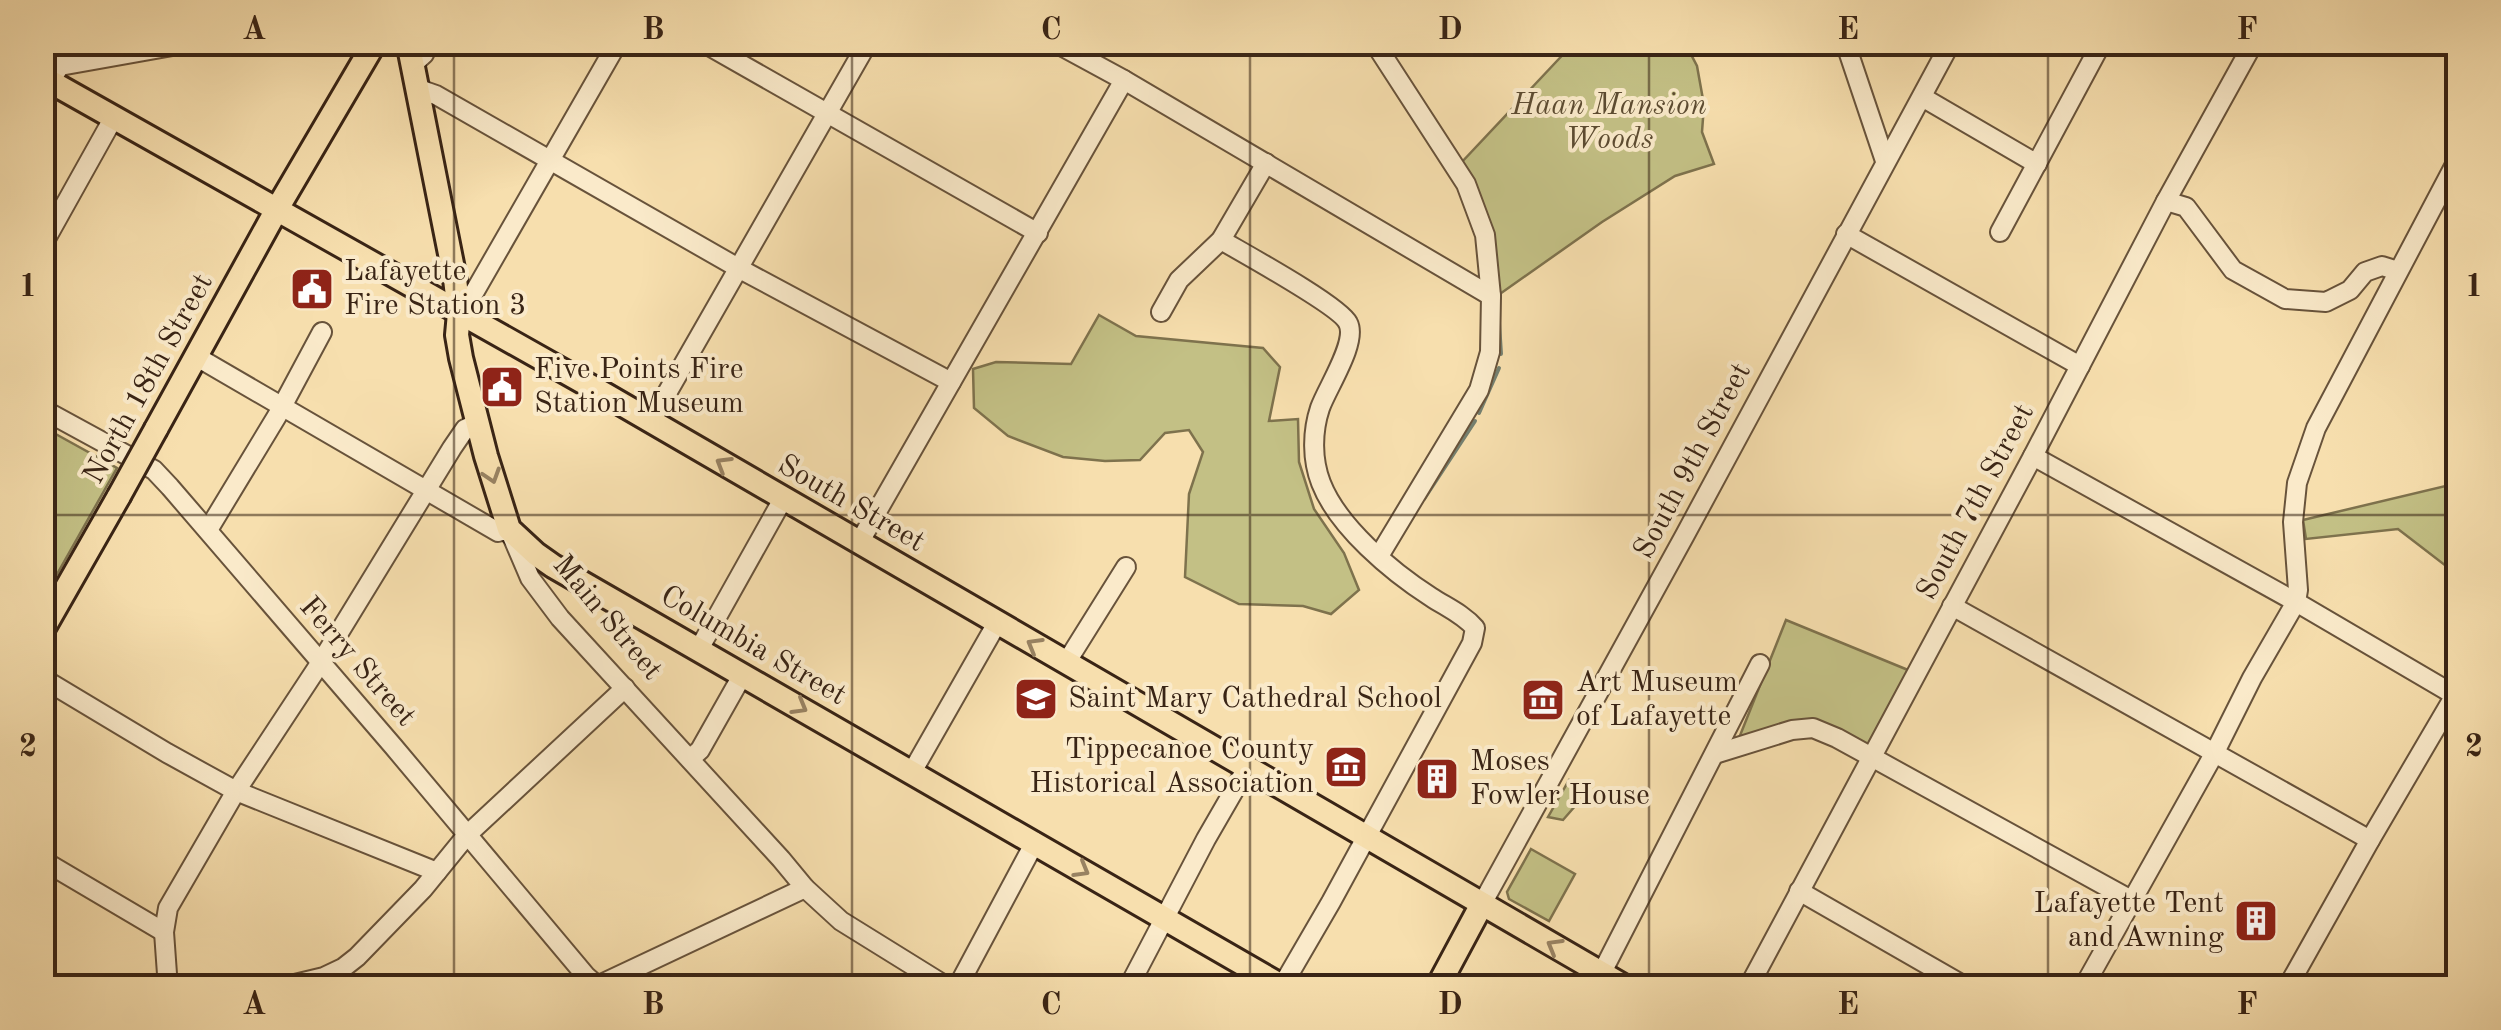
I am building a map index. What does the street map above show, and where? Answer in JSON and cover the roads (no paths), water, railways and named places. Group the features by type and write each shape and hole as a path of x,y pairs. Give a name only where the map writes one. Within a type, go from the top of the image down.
{"main road":[{"path":"365,53 380,58 415,51"},
{"name":"Main Street","path":"415,51 418,89 455,279 460,353 509,529"},
{"name":"North 18th Street","path":"42,631 365,53"},
{"name":"South Street","path":"51,75 114,117 652,422 1482,904 1598,980 1627,988"},
{"name":"Columbia Street","path":"509,529 553,566 1283,987"},
{"path":"1437,988 1482,904"}],"street":[{"path":"55,42 51,75 196,42"},
{"path":"459,313 618,42"},
{"path":"702,42 1038,232"},
{"path":"652,422 868,42"},
{"path":"1054,42 1491,296"},
{"path":"1374,42 1466,184 1485,235 1491,296 1490,352 1479,390 1380,556"},
{"path":"1844,42 1886,161"},
{"name":"South 9th Street","path":"1482,904 1952,42"},
{"name":"South 7th Street","path":"1748,988 2254,42"},
{"path":"2000,232 2101,44"},
{"path":"859,543 1124,80"},
{"path":"418,89 436,95 740,269 951,382"},
{"path":"1922,97 2037,164"},
{"path":"42,246 114,117"},
{"path":"2083,988 2297,599 2293,522 2298,483 2316,428 2458,160"},
{"path":"1162,312 1179,280 1221,240 1266,162"},
{"path":"2166,201 2186,207 2234,270 2285,299 2326,302 2350,290 2365,272 2382,266 2398,271"},
{"path":"1846,234 2080,366"},
{"path":"1221,240 1322,300 1348,322 1349,344 1316,424 1315,458 1321,483 1345,524 1428,595 1468,620 1474,628 1472,642 1283,987"},
{"path":"208,530 322,332"},
{"name":"Columbia Street","path":"197,356 498,532 509,529"},
{"name":"Ferry Street","path":"42,409 154,470 597,987"},
{"path":"168,988 164,932 168,908 236,791 321,662 426,490 465,429 478,423"},
{"path":"2033,456 2297,599 2457,694 2287,988"},
{"path":"698,649 783,499"},
{"name":"Main Street","path":"509,529 530,578 560,618 805,888 841,921 953,988"},
{"path":"542,594 542,576 553,566"},
{"path":"1066,663 1126,567"},
{"path":"1952,606 2370,840"},
{"path":"912,772 997,623"},
{"path":"1598,980 1760,664"},
{"path":"690,759 700,750 744,674"},
{"path":"42,678 236,791 437,872"},
{"path":"278,988 324,977 343,968 437,872 467,835 625,688"},
{"path":"1715,754 1792,730 1813,728 2131,900"},
{"path":"1128,988 1246,768"},
{"path":"953,988 1035,842"},
{"path":"42,860 164,932"},
{"path":"597,987 805,888"},
{"path":"1799,891 1968,988"}],"waterway":[{"path":"1499,323 1501,354"},
{"path":"1479,413 1499,368"},
{"path":"1424,499 1475,421"}],"place":[{"name":"Lafayette Fire Station 3","path":"312,289"},
{"name":"Five Points Fire Station Museum","path":"502,387"},
{"name":"Saint Mary Cathedral School","path":"1036,699"},
{"name":"Art Museum of Lafayette","path":"1543,700"},
{"name":"Tippecanoe County Historical Association","path":"1346,767"},
{"name":"Moses Fowler House","path":"1437,779"},
{"name":"Lafayette Tent and Awning","path":"2256,921"}],"park label":[{"name":"Haan Mansion Woods","path":"1609,123"}]}
